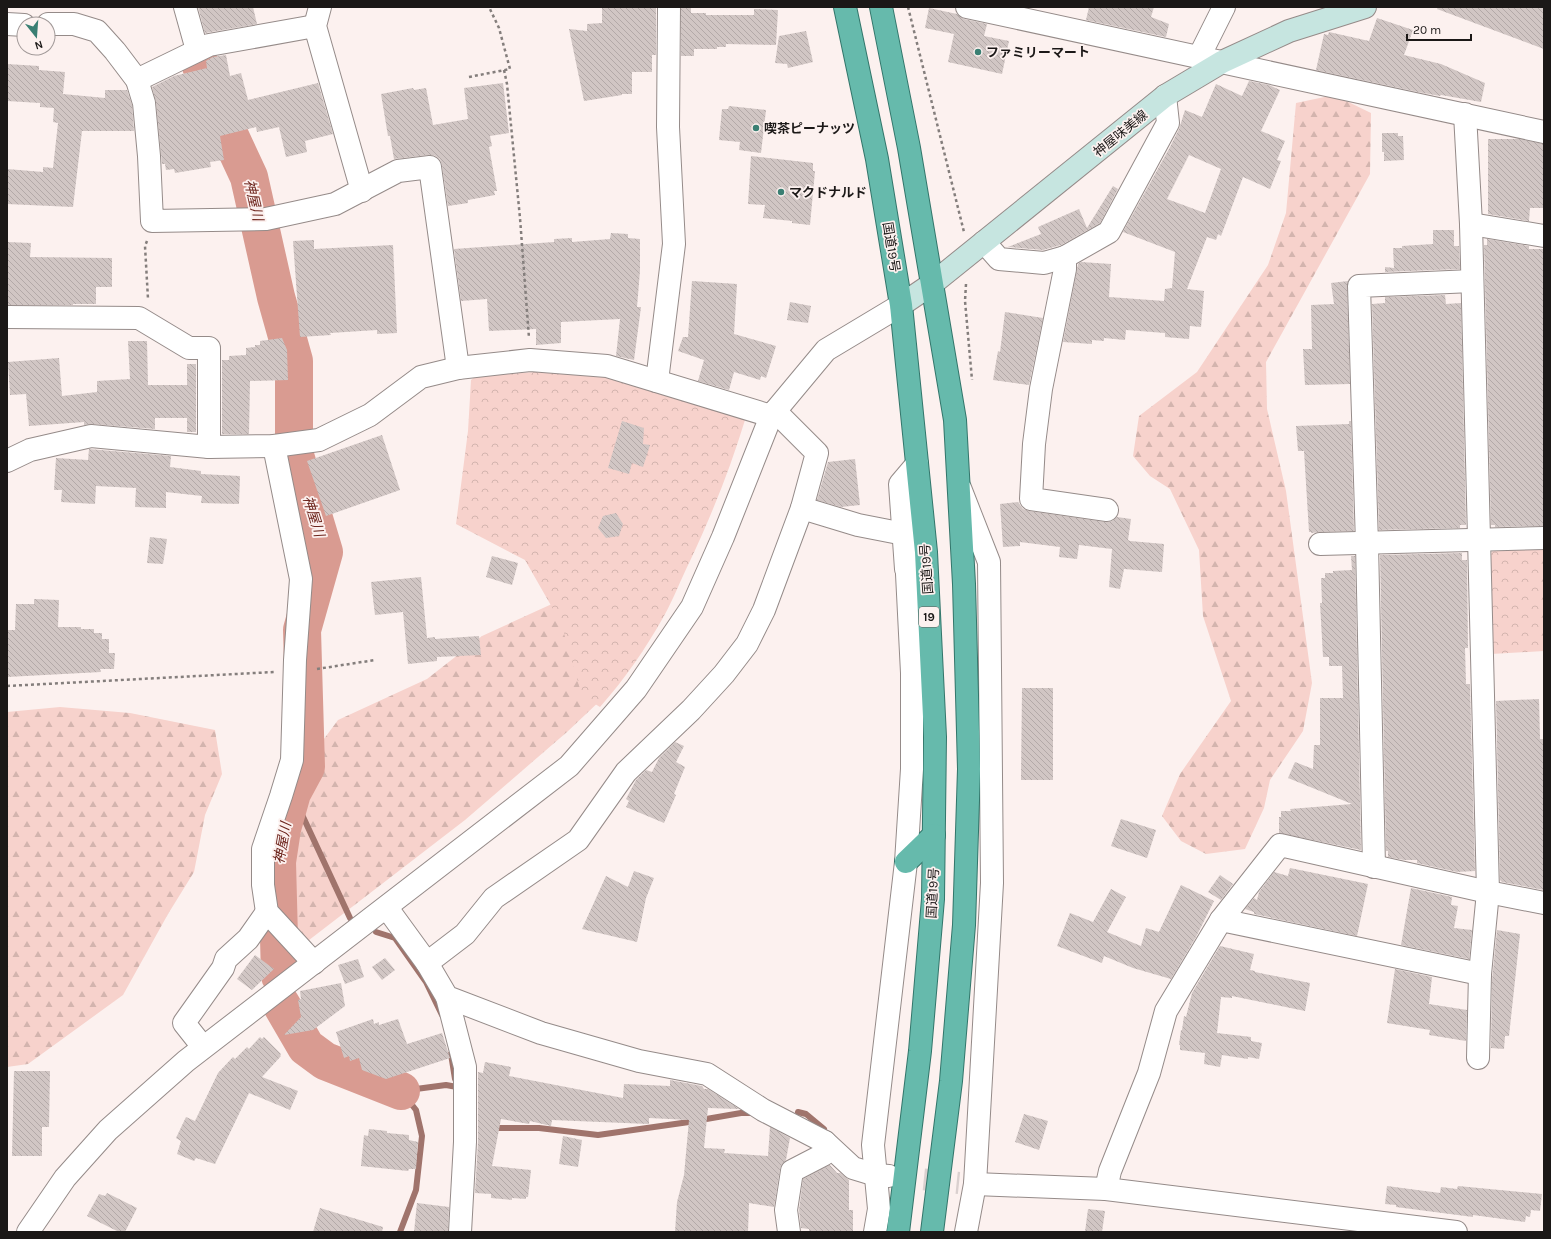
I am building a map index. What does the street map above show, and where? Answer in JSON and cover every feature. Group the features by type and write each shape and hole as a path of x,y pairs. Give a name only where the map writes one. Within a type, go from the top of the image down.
{"highway":[{"name":"国道19号","path":"845,7 877,159 901,305 917,464 913,534 926,552 935,737 933,899 920,1051 898,1232"},
{"path":"884,9 955,420 964,584 969,777 963,933 951,1081 932,1232"},
{"path":"906,862 934,834"}],"main road":[{"name":"神屋味美線","path":"901,305 932,284 1165,96 1222,62 1289,31 1365,7"}],"street":[{"path":"185,7 197,50"},
{"path":"657,381 674,244 668,127 669,7"},
{"path":"967,7 1544,132"},
{"path":"1199,57 1224,7"},
{"path":"137,80 209,44 318,17 362,191"},
{"path":"56,24 74,24 97,31 115,51 137,80 144,103 149,156 152,221 266,219 335,204 398,171 430,167 458,368"},
{"path":"984,242 998,259 1044,263 1065,257 1109,232 1168,123 1165,96"},
{"path":"1465,114 1471,224 1488,892 1480,974 1478,1058"},
{"path":"1471,224 1544,236"},
{"path":"1065,257 1065,269 1041,389 1034,444 1031,499 1107,510"},
{"path":"1374,867 1367,544 1359,286 1472,281"},
{"path":"29,1232 65,1178 108,1130 186,1061 570,766 636,689 692,608 723,537 773,413 826,350 901,305"},
{"path":"7,316 139,318 189,348 209,348 209,447"},
{"path":"7,461 30,450 91,436 209,447 274,446 319,440 370,416 421,377 458,368 530,360 607,366 773,413 817,453 802,508 764,610 747,644 724,674 691,710 626,772 578,840 494,898 465,934 428,963"},
{"path":"274,446 300,579 294,671 292,760 263,849 263,885 275,919 314,963"},
{"path":"958,481 989,562 992,883 967,1183 966,1232"},
{"path":"802,508 858,525 913,534 907,574 912,673 912,769 906,862 873,1146 884,1175 875,1232"},
{"path":"1320,544 1367,544 1544,538"},
{"path":"1106,1189 1110,1171 1149,1073 1166,1011 1221,920 1280,845 1374,867 1544,903"},
{"path":"387,908 428,963 447,997 465,1067 465,1142 460,1232"},
{"path":"203,1047 184,1022 222,968 226,959 248,939 275,919"},
{"path":"1221,920 1480,974"},
{"path":"447,997 541,1033 639,1061 707,1074 763,1110 825,1142 854,1168 884,1175"},
{"path":"789,1232 786,1210 792,1171 823,1155 825,1142"},
{"path":"967,1183 1106,1189 1456,1232"}],"path":[{"path":"469,77 510,69 499,28 489,7"},
{"path":"504,70 507,84 520,218 530,360"},
{"path":"148,324 145,246 152,221"},
{"path":"316,669 375,660"},
{"path":"7,686 294,671"}],"green space":[{"path":"1334,95 1371,113 1370,174 1266,362 1267,409 1286,491 1312,683 1303,731 1270,780 1264,808 1245,849 1206,854 1181,841 1162,816 1180,774 1231,701 1203,616 1199,550 1170,489 1150,476 1133,456 1139,416 1197,372 1268,265 1286,213 1296,103"},
{"path":"566,370 624,377 745,420 727,474 713,509 668,609 635,663 600,707 582,696 561,623 525,560 456,524 468,431 471,380 476,376"},
{"path":"1544,547 1544,651 1491,654 1489,556 1494,549"},
{"path":"576,593 605,696 567,732 465,820 287,957 269,942 271,888 268,853 298,774 338,720 427,679 482,636"},
{"path":"60,707 130,713 215,730 222,774 205,815 194,872 168,914 123,995 28,1064 7,1067 7,712"}],"building":[{"path":"198,7 253,7 257,24 205,33"},
{"path":"602,7 656,7 656,55 652,55 652,72 632,72 632,94 622,94 584,101 569,29 587,31 587,24 602,23"},
{"path":"681,7 691,7 691,13 706,13 706,15 754,15 754,9 778,10 776,45 726,44 726,47 717,47 717,49 694,49 694,56 681,56"},
{"path":"1089,7 1154,7 1151,17 1169,24 1166,37 1086,20"},
{"path":"1438,7 1544,7 1544,49 1437,9"},
{"name":"ファミリーマート","path":"929,8 957,14 964,19 987,24 984,36 1009,41 1002,74 948,62 954,34 925,28"},
{"path":"1377,18 1413,30 1404,55 1441,64 1485,83 1481,102 1418,92 1316,70 1324,34 1328,35 1329,32 1369,41"},
{"path":"806,31 813,62 788,68 787,64 775,63 779,36"},
{"path":"226,55 230,76 241,73 248,100 318,83 333,134 305,141 307,152 286,157 279,127 257,132 256,127 220,136 224,160 210,162 211,167 175,173 174,169 166,170 165,164 162,164 156,102 152,87 174,76 207,68 206,61 213,57"},
{"path":"7,64 39,66 39,70 65,72 63,94 105,98 105,90 127,90 132,105 134,131 82,131 73,207 7,204 7,169 43,172 43,167 53,168 58,123 53,122 54,108 40,107 40,103 7,101"},
{"path":"1249,81 1269,85 1280,90 1261,131 1285,141 1277,160 1281,161 1270,189 1243,177 1221,236 1218,234 1216,240 1207,237 1187,289 1204,291 1201,327 1190,326 1189,339 1165,337 1165,333 1126,330 1125,340 1104,338 1104,341 1092,340 1092,344 1063,342 1078,264 1081,262 1111,264 1109,297 1164,301 1165,289 1172,288 1175,252 1123,232 1170,147 1179,129 1185,110 1202,117 1216,84 1242,96","holes":["1189,155 1221,169 1205,213 1167,199"]},
{"path":"503,83 509,133 490,136 492,146 489,147 497,191 494,191 495,195 468,200 468,203 448,206 440,159 434,155 428,155 394,159 390,136 388,136 381,94 413,88 414,90 426,88 433,125 468,119 464,88"},
{"path":"729,106 766,110 761,153 739,150 740,142 719,140 722,109 728,109"},
{"path":"1382,133 1398,133 1398,136 1403,136 1404,160 1384,161 1384,152 1382,152"},
{"path":"1488,139 1519,139 1544,144 1544,208 1530,208 1529,221 1488,214"},
{"path":"751,156 813,163 813,171 815,171 810,225 792,223 792,221 763,218 765,205 748,204"},
{"path":"1113,186 1118,189 1100,223 1061,245 1043,250 1008,247 1041,234 1038,227 1079,209 1087,228"},
{"path":"1433,230 1454,230 1454,246 1459,246 1460,269 1385,272 1385,267 1394,268 1393,248 1433,244"},
{"path":"611,233 628,234 628,238 640,239 640,271 637,307 641,307 634,360 616,356 620,319 561,322 561,343 536,345 536,329 489,331 487,299 461,301 454,249 554,242 554,239 572,238 572,242 610,239"},
{"path":"1487,239 1529,246 1529,249 1544,249 1544,526 1495,527 1495,525 1491,525 1484,245 1487,245"},
{"path":"314,240 314,249 393,245 397,333 377,334 377,330 330,333 331,335 300,337 293,241"},
{"path":"7,242 31,243 30,257 112,258 112,287 96,287 96,304 7,305"},
{"path":"692,281 737,284 734,334 776,346 766,378 761,376 760,380 734,372 729,390 698,381 704,360 678,351 683,337 688,337"},
{"path":"1348,281 1350,384 1305,385 1303,349 1312,349 1311,305 1334,304 1331,283"},
{"path":"1445,295 1446,304 1461,303 1466,525 1460,525 1460,528 1379,530 1372,304 1385,303 1385,297"},
{"path":"790,302 811,306 808,323 787,320"},
{"path":"1005,312 1043,318 1029,385 993,380 998,351 1000,352"},
{"path":"282,338 287,350 288,380 250,381 249,434 222,434 222,360 229,360 229,356 246,355 246,348 260,345 260,341"},
{"path":"128,341 147,341 148,385 187,385 187,364 196,364 196,432 187,432 187,418 155,418 155,429 92,424 84,425 84,422 29,426 26,394 10,395 8,362 59,358 62,396 97,392 97,381 130,379"},
{"path":"622,421 644,428 643,444 650,445 643,467 632,463 629,474 608,468"},
{"path":"1349,421 1351,421 1354,531 1311,533 1309,532 1304,451 1298,451 1296,426 1349,424"},
{"path":"382,435 400,490 326,516 307,461"},
{"path":"89,449 171,456 170,467 201,471 201,474 240,476 239,504 201,503 202,496 166,492 166,508 135,507 136,488 96,486 95,504 61,502 62,490 54,490 56,458 88,460"},
{"path":"855,459 860,505 841,507 817,500 828,462"},
{"path":"1018,502 1023,509 1029,511 1105,522 1112,521 1117,517 1131,519 1128,540 1164,544 1162,572 1124,569 1120,589 1109,587 1112,549 1079,545 1077,559 1059,557 1060,547 1020,542 1020,546 1003,547 1000,504"},
{"path":"616,513 623,524 619,536 606,538 598,528 603,516"},
{"path":"150,537 167,539 163,564 147,563"},
{"path":"1462,553 1462,560 1467,560 1468,648 1465,648 1466,684 1470,684 1475,871 1457,872 1417,863 1417,860 1404,860 1388,857 1388,851 1386,851 1380,555"},
{"path":"492,556 518,563 512,585 486,577"},
{"path":"1351,556 1355,556 1361,850 1279,833 1279,817 1281,817 1281,811 1352,804 1288,778 1295,762 1313,769 1314,745 1320,745 1320,698 1343,698 1342,666 1329,666 1329,657 1323,657 1320,603 1322,603 1321,578 1325,578 1325,573 1352,570"},
{"path":"421,577 427,638 435,637 435,639 479,636 481,655 437,657 437,661 408,664 403,612 375,615 371,582"},
{"path":"34,599 59,600 58,627 81,627 81,629 94,629 94,633 102,633 102,639 109,639 109,653 115,653 114,669 100,669 101,672 7,677 7,630 15,630 16,604 34,604"},
{"path":"1022,688 1053,688 1053,780 1021,780"},
{"path":"1539,699 1540,739 1544,739 1544,890 1502,882 1500,880 1496,701"},
{"path":"675,742 684,746 676,762 685,767 674,794 676,795 664,823 626,807 629,801 626,799 636,780 646,770 652,772 659,758"},
{"path":"1121,819 1156,830 1147,858 1111,846"},
{"path":"1290,868 1368,884 1357,936 1254,914 1254,912 1245,909 1254,898 1257,900 1259,892 1274,872 1288,876"},
{"path":"634,871 654,878 646,898 637,942 582,929 606,876 628,887"},
{"path":"1220,875 1233,884 1221,900 1208,892"},
{"path":"1181,885 1214,901 1196,937 1171,979 1133,968 1104,956 1102,963 1057,946 1070,913 1093,922 1111,889 1126,897 1107,932 1141,946 1146,928 1159,932"},
{"path":"1411,888 1452,897 1451,905 1458,906 1454,928 1472,930 1469,959 1401,945"},
{"path":"1497,930 1520,934 1509,1036 1505,1036 1504,1049 1491,1048 1492,980"},
{"path":"1220,946 1254,954 1250,970 1310,983 1305,1011 1232,996 1232,998 1221,997 1217,1033 1251,1037 1251,1041 1262,1043 1259,1059 1222,1055 1220,1067 1204,1064 1205,1053 1180,1050 1179,1045 1184,1016 1186,1017 1192,993"},
{"path":"255,955 274,969 252,990 237,979"},
{"path":"385,958 395,970 382,980 372,967"},
{"path":"358,959 364,977 345,984 338,965"},
{"path":"1395,969 1432,977 1429,1004 1467,1010 1466,1041 1429,1035 1430,1030 1387,1023"},
{"path":"341,983 345,1006 313,1030 284,1035 301,1017 298,1000 301,999 300,991"},
{"path":"373,1019 374,1024 379,1022 379,1025 398,1019 407,1044 442,1033 450,1058 386,1079 362,1070 359,1058 350,1061 349,1056 344,1058 336,1032"},
{"path":"260,1037 262,1039 264,1037 281,1054 281,1056 262,1077 298,1091 290,1110 249,1093 215,1164 196,1158 194,1161 177,1154 181,1141 176,1138 186,1117 195,1121 218,1073 233,1057 235,1059 247,1047 249,1049"},
{"path":"485,1062 511,1067 509,1076 623,1098 624,1084 670,1086 670,1080 702,1086 704,1089 708,1089 739,1109 708,1108 704,1148 725,1149 724,1153 768,1156 770,1127 790,1138 786,1160 780,1169 774,1207 749,1203 748,1232 675,1232 677,1202 684,1175 689,1120 649,1118 649,1124 552,1120 551,1126 530,1121 529,1124 501,1119 492,1166 531,1170 528,1197 526,1197 526,1199 512,1198 512,1200 491,1198 491,1194 475,1193 478,1142 478,1072 483,1073"},
{"path":"14,1071 50,1071 49,1127 42,1127 42,1156 12,1156"},
{"path":"1024,1114 1048,1121 1039,1150 1015,1142"},
{"path":"369,1129 387,1131 387,1133 409,1135 409,1140 418,1142 416,1169 409,1169 408,1171 361,1166 364,1135 368,1136"},
{"path":"563,1136 582,1140 578,1167 559,1164"},
{"path":"830,1165 837,1173 840,1173 849,1180 849,1210 853,1210 853,1232 809,1232 809,1229 801,1228 799,1210 803,1179"},
{"path":"1387,1186 1440,1193 1441,1187 1457,1189 1458,1186 1542,1194 1540,1211 1531,1210 1530,1217 1526,1216 1525,1222 1396,1207 1396,1205 1385,1204"},
{"path":"107,1193 137,1208 125,1232 119,1232 87,1216 99,1194 105,1196"},
{"path":"417,1203 449,1207 448,1232 414,1232"},
{"path":"320,1208 383,1227 382,1232 313,1232"},
{"path":"1088,1209 1105,1211 1102,1232 1085,1232"}],"waterway":[{"name":"神屋川","path":"201,66 223,102 229,134 249,177 276,297 294,361 294,452 324,552 302,630 306,767 292,793 282,829 277,862 280,976"},
{"path":"292,793 350,918"},
{"path":"376,932 395,938 426,982 442,1015"},
{"name":"神屋川","path":"281,1004 306,1047 325,1061 401,1091"},
{"path":"451,1054 455,1079"},
{"path":"400,1232 416,1190 422,1136 416,1110 401,1091 446,1085 457,1087"},
{"path":"798,1112 806,1114 824,1129"},
{"path":"492,1128 539,1128 598,1135 741,1113 750,1113"}],"tunnel":[{"path":"891,1176 959,1183"}],"place":[{"name":"ファミリーマート","path":"978,52"},
{"name":"喫茶ピーナッツ","path":"756,128"},
{"name":"マクドナルド","path":"781,192"}]}
